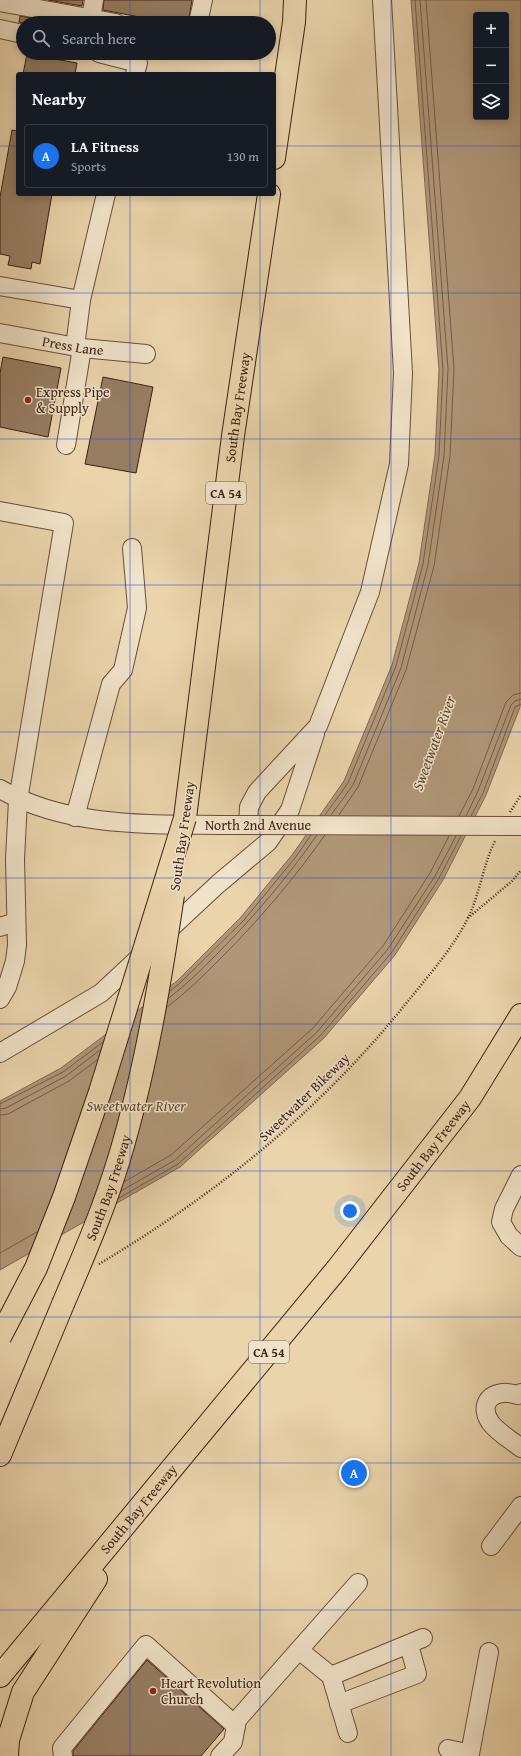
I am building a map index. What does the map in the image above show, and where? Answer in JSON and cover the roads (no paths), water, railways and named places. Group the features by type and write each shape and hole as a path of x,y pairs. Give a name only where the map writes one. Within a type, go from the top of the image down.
{"highway":[{"path":"276,144 294,22 295,0"},
{"name":"South Bay Freeway","path":"0,1455 87,1247 119,1160 142,1067 164,957 185,818 233,436 269,196"},
{"path":"0,1338 36,1268 64,1197 100,1092 185,818"},
{"name":"South Bay Freeway","path":"0,1676 337,1269 470,1098 521,1015"},
{"path":"7,1756 8,1740 23,1692 148,1498"}],"street":[{"path":"91,16 94,0"},
{"path":"200,16 203,0"},
{"path":"0,1053 101,992 218,884 268,842 290,810 318,726 370,592 399,464 403,373 382,0"},
{"path":"9,2 81,16"},
{"path":"0,29 16,32"},
{"path":"126,60 138,63 136,72"},
{"path":"66,445 79,348 81,300 106,196"},
{"path":"0,286 81,300"},
{"name":"Press Lane","path":"0,333 79,348 146,354"},
{"path":"0,511 64,523 18,800 15,858 8,890 8,925 15,961 10,979 0,999"},
{"path":"75,817 111,684 123,670 137,608 132,548"},
{"path":"248,825 249,806 257,792 318,726"},
{"name":"North 2nd Avenue","path":"0,789 18,800 45,810 75,817 131,824 248,825 515,820"},
{"path":"521,1175 504,1209 500,1222 509,1236 521,1247"},
{"path":"521,1393 518,1395 503,1393 489,1397 485,1403 485,1411 490,1422 521,1448"},
{"path":"491,1546 521,1506"},
{"path":"220,1756 233,1742 238,1720 358,1583"},
{"path":"331,1676 416,1642 417,1674 339,1704"},
{"path":"63,1756 62,1748 146,1646 236,1726"},
{"path":"299,1650 331,1676 348,1733"},
{"path":"448,1749 470,1754 489,1652"}],"water":[{"name":"Sweetwater River","path":"411,0 521,0 520,707 486,795 443,880 395,955 324,1038 180,1167 0,1270 0,1101 61,1068 177,981 241,917 292,855 344,781 392,665 419,563 435,455 439,370"}],"place":[{"name":"Express Pipe & Supply","path":"28,400"},
{"name":"LA Fitness","path":"354,1473"},
{"name":"Heart Revolution Church","path":"153,1691"}]}
